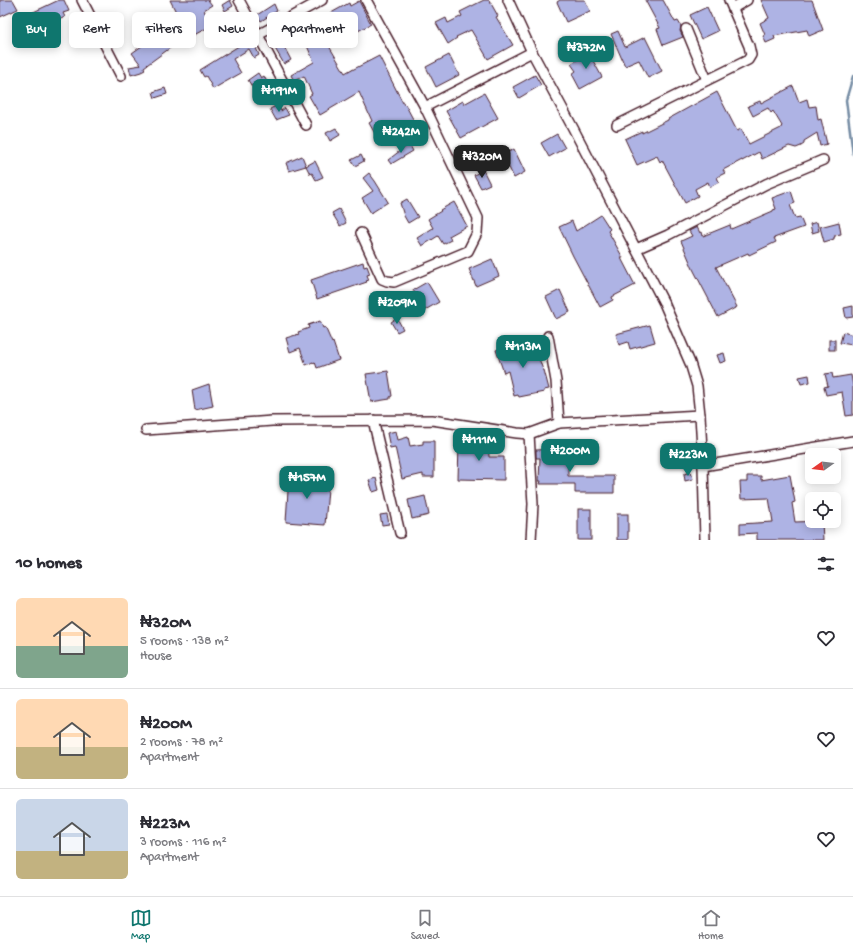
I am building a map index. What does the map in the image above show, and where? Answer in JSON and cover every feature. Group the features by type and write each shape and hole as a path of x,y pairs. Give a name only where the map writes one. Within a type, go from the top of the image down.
{"street":[{"path":"82,0 121,76"},
{"path":"239,0 246,12"},
{"path":"259,34 322,0"},
{"path":"361,233 382,279 394,282 468,251 477,233 478,218 426,107 366,0"},
{"path":"508,0 532,52 664,303 690,363 697,386 700,415 705,540"},
{"path":"617,125 748,60 751,55 749,46 732,4 747,0"},
{"path":"686,29 707,80"},
{"path":"259,37 306,125"},
{"path":"426,107 532,52"},
{"path":"636,250 766,184 823,160"},
{"path":"548,336 556,381 559,423"},
{"path":"146,430 272,421 432,420 529,434 559,423 700,415"},
{"path":"373,420 400,533"},
{"path":"529,434 533,504 531,540"},
{"path":"703,466 853,441"}],"building":[{"path":"0,0 13,0 18,9 0,17"},
{"path":"59,0 64,0 69,11 63,13 65,17 61,19 61,12 34,12"},
{"path":"170,0 208,0 212,5 204,10 204,30 196,34 196,12 176,12"},
{"path":"230,0 233,6 225,11 222,5"},
{"path":"484,0 489,0 498,16 496,17 513,45 488,59 471,30 456,37 457,38 448,44 436,23 446,18 448,23 462,16 460,12"},
{"path":"560,0 585,0 590,11 566,22 557,2"},
{"path":"645,0 663,0 675,22 678,21 681,26 680,31 683,37 663,45 657,29 660,28"},
{"path":"761,0 812,0 823,30 809,36 807,30 774,36 775,39 766,43 763,36 765,35 760,23 769,18"},
{"path":"359,1 371,24 358,31 358,12 333,12 349,3 350,6"},
{"path":"274,4 277,11 267,12 267,17 261,21 259,14"},
{"path":"707,7 718,31 701,39 690,15"},
{"path":"618,31 625,47 645,37 662,71 648,78 639,60 625,66 611,34"},
{"path":"139,48 170,48 144,67 145,70 131,75 129,67 141,65 132,53"},
{"path":"235,48 256,48 259,55 254,58 249,49 233,59 241,73 213,89 206,76 204,77 200,70"},
{"path":"275,48 285,48 291,60 284,64"},
{"path":"308,48 330,48 345,73 379,56 404,105 405,104 413,119 386,132 389,136 379,141 369,123 372,121 359,92 320,115 309,96 312,94 304,76 294,81 291,75 314,62"},
{"path":"587,48 602,77 580,89 572,74 576,71 571,64 583,56 581,52"},
{"path":"449,55 459,75 436,87 426,67"},
{"path":"258,73 261,78 264,76 270,88 257,95 248,80"},
{"path":"535,75 541,85 519,98 513,87"},
{"path":"793,86 799,102 807,99 809,107 816,106 818,120 821,119 827,144 820,146 817,133 804,141 804,144 796,148 789,146 762,159 759,152 723,170 725,173 717,177 719,182 710,187 708,182 695,189 698,196 685,203 662,160 660,162 657,156 637,165 625,139 642,131 642,133 668,120 717,92 737,131 741,129 749,144 781,128 782,126 773,111 771,113 768,108 753,116 748,106 760,101 761,103"},
{"path":"165,88 167,94 155,98 153,92"},
{"path":"484,93 498,118 461,138 446,111 463,101 464,104"},
{"path":"278,105 281,111 285,108 289,115 276,120 270,109"},
{"path":"336,128 340,135 330,141 326,133"},
{"path":"557,134 565,148 549,157 541,143"},
{"path":"409,144 413,151 391,164 388,160"},
{"path":"514,149 525,172 514,178 503,155"},
{"path":"361,155 364,161 355,166 351,160"},
{"path":"302,156 306,166 289,171 286,163"},
{"path":"315,161 323,177 316,180 312,173 310,174 306,166"},
{"path":"483,170 490,184 481,188 474,175"},
{"path":"369,173 388,202 371,213 362,198 373,191 363,178"},
{"path":"791,191 795,203 790,205 795,218 800,217 804,227 774,238 776,242 749,255 748,253 716,267 737,307 718,317 693,269 681,241 692,236 689,231 697,227 700,233 702,232 703,236 730,225 731,229 773,211 776,209 772,198"},
{"path":"407,199 418,217 408,223 400,203"},
{"path":"454,202 467,226 449,236 451,240 443,244 438,236 422,246 417,238 433,228 428,219"},
{"path":"339,209 346,223 340,226 332,213"},
{"path":"601,215 610,229 608,231 623,258 621,258 635,285 612,297 613,300 600,307 559,227 572,221 576,231"},
{"path":"817,222 819,231 812,233 810,224"},
{"path":"839,222 841,234 835,235 834,239 824,242 820,227"},
{"path":"492,259 499,276 476,286 469,269"},
{"path":"363,262 364,267 367,266 370,274 367,275 369,280 366,281 367,282 317,299 311,280"},
{"path":"427,282 439,302 425,310 413,290"},
{"path":"560,290 570,312 556,319 546,297"},
{"path":"853,306 853,317 846,318 844,308"},
{"path":"397,318 403,329 397,332 391,322"},
{"path":"320,321 323,328 325,327 332,343 333,342 339,360 317,368 315,362 306,365 300,348 290,352 286,338 299,334 298,332 309,328 308,325"},
{"path":"650,325 655,342 630,349 628,342 619,345 616,334"},
{"path":"843,332 853,335 853,345 840,343"},
{"path":"524,340 525,344 533,341 544,370 549,389 544,390 544,392 519,397 518,395 514,396 508,371 504,373 496,350"},
{"path":"829,340 835,340 835,350 829,350"},
{"path":"724,353 726,361 720,363 717,355"},
{"path":"388,371 392,396 390,399 371,402 366,374"},
{"path":"832,373 833,378 851,375 853,386 853,415 846,416 842,392 826,395 824,387 828,386 825,374"},
{"path":"809,375 810,382 801,384 799,377"},
{"path":"209,384 213,406 195,410 192,390"},
{"path":"396,431 398,440 408,437 410,446 423,444 423,441 434,441 434,477 423,477 423,474 402,479 395,447 390,448 387,433"},
{"path":"481,436 488,436 489,457 504,457 504,480 458,479 459,444 480,444"},
{"path":"557,445 568,445 568,476 614,476 614,493 575,493 575,484 540,484 540,458 536,458 536,450 557,449"},
{"path":"691,472 693,479 685,481 684,474"},
{"path":"289,475 329,477 325,525 286,522"},
{"path":"790,475 795,502 792,503 795,522 805,522 805,528 822,528 823,540 757,540 757,533 740,534 740,524 773,522 769,498 741,499 740,482 747,482 747,476 761,476 761,480"},
{"path":"376,478 379,490 373,492 369,480"},
{"path":"425,496 429,515 412,519 408,500"},
{"path":"578,509 591,509 591,540 578,540"},
{"path":"387,514 389,524 382,525 380,515"},
{"path":"617,514 628,514 628,540 617,540"}],"waterway":[{"path":"853,76 846,100 853,154"}]}
